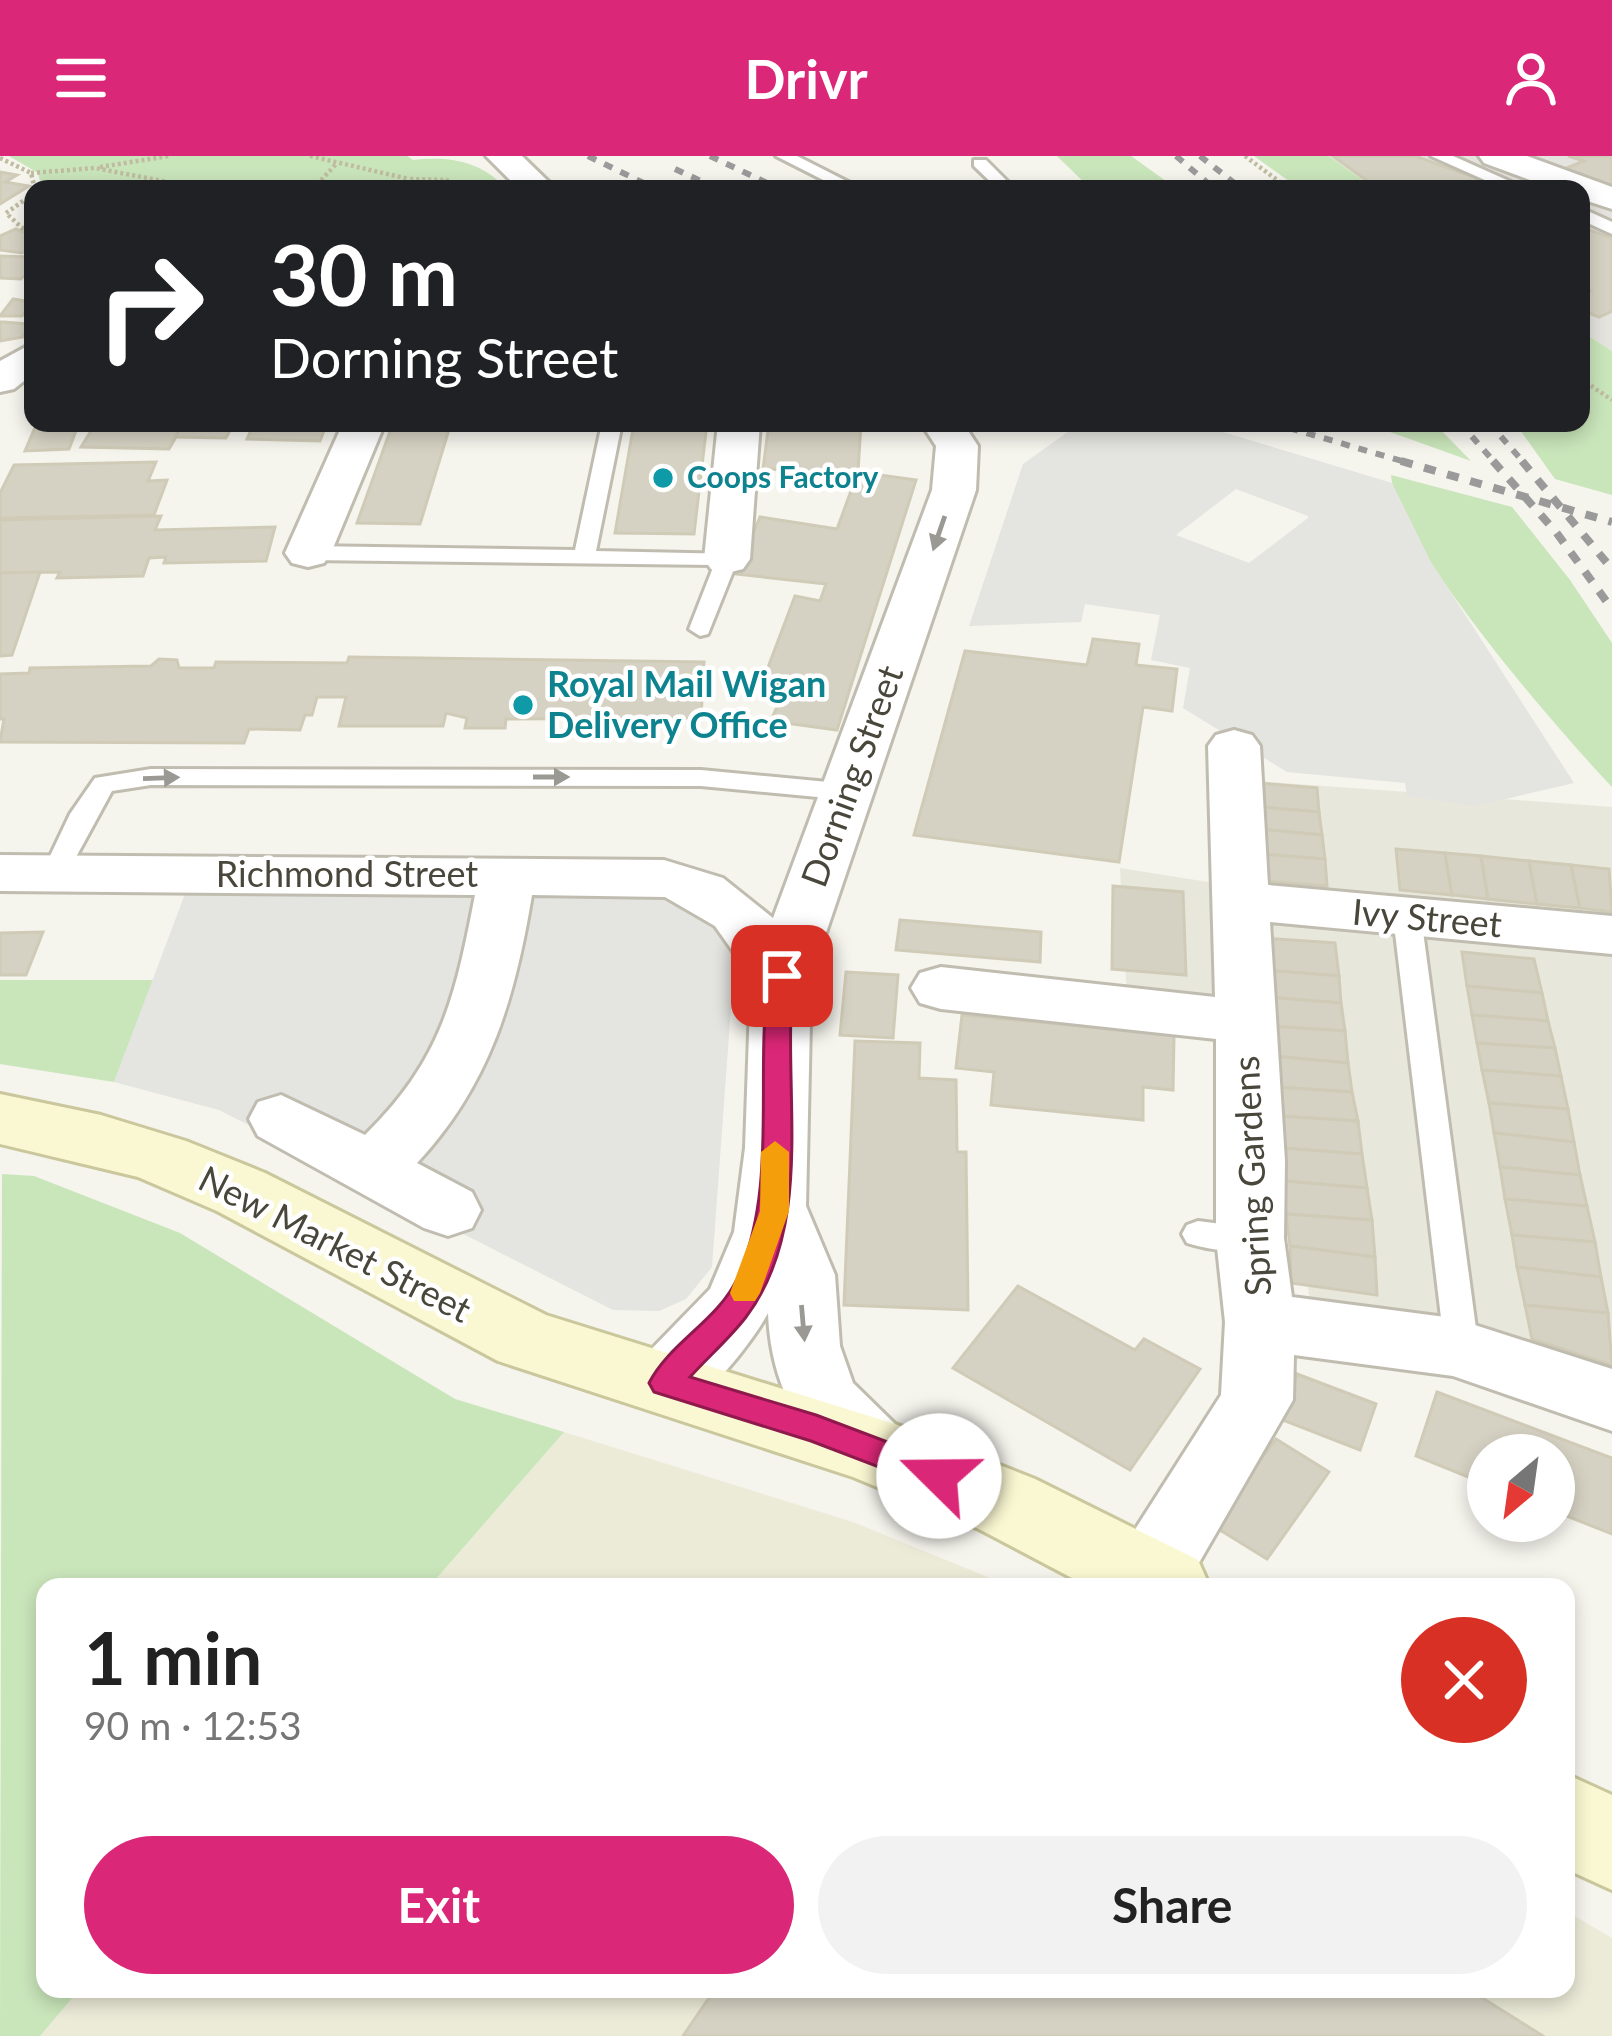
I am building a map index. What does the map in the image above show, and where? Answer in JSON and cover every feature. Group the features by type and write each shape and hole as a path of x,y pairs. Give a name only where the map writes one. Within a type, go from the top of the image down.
{"street":[{"path":"503,156 529,180"},
{"path":"1496,156 1542,180"},
{"path":"0,380 24,360"},
{"path":"308,553 360,432"},
{"path":"727,560 739,432"},
{"name":"Dorning Street","path":"665,1383 737,1307 752,1280 775,1211 776,1018 782,976 954,490 957,446 948,432"},
{"name":"Spring Gardens","path":"1162,1578 1257,1400 1260,1322 1224,1236 1252,1161 1234,746"},
{"name":"Richmond Street","path":"693,884 793,863 828,844"},
{"name":"Richmond Street","path":"0,873 664,878 693,884 747,921 765,942 782,976"},
{"path":"372,1169 419,1121 461,1057 480,1001 507,874"},
{"name":"Ivy Street","path":"1243,901 1407,916 1609,948"},
{"path":"940,988 1244,1021"},
{"name":"New Market Street","path":"0,1119 101,1140 162,1159 241,1192 524,1339 871,1449 1007,1504 1154,1578"},
{"path":"281,1120 448,1210"},
{"name":"Dorning Street","path":"775,1211 801,1275 805,1346 820,1392 832,1413 871,1449"},
{"path":"1260,1322 1462,1351 1612,1400"},
{"path":"1575,1824 1612,1845"}],"lane":[{"path":"784,156 835,180"},
{"path":"1438,156 1497,180"},
{"path":"980,163 998,180"},
{"path":"584,557 610,432"},
{"path":"308,553 727,560 700,629"},
{"path":"55,873 104,784 152,777 701,778 849,792"},
{"path":"1407,916 1462,1351"}],"path":[{"path":"0,158 31,173 169,156"},
{"path":"310,156 409,179 446,180"},
{"path":"1244,156 1277,180"},
{"path":"321,180 338,161"},
{"path":"95,168 157,180"},
{"path":"31,173 32,180"}],"shaded area":[{"path":"1329,156 1612,156 1612,351 1590,337 1590,180 1362,180"},
{"path":"1068,432 1223,432 1392,483 1431,562 1574,783 1475,806 1407,796 1405,783 1287,772 1183,708 1190,668 1151,660 1160,615 1085,604 1081,622 969,626 1023,464","holes":["1236,489 1308,518 1249,563 1176,535"]},
{"path":"1255,781 1612,807 1612,1410 1311,1307 1267,1033 1128,1016 1120,868 1258,890"},
{"path":"188,886 672,896 718,921 735,953 712,1267 686,1299 659,1311 613,1310 219,1110 114,1082"},
{"path":"564,1432 853,1522 990,1578 437,1578"},
{"path":"1575,1916 1612,1938 1612,2036 40,2036 72,1998 1575,1998"}],"green space":[{"path":"9,156 407,156 464,162 497,180 40,180 38,173"},
{"path":"1057,156 1131,156 1164,180 1082,180"},
{"path":"1254,156 1329,156 1362,180 1287,180"},
{"path":"1590,337 1612,351 1612,495 1555,479 1521,432 1590,432"},
{"path":"1390,432 1443,432 1471,461"},
{"path":"1391,475 1512,507 1570,580 1612,643 1612,787 1520,682 1450,590 1400,506"},
{"path":"0,980 153,980 114,1082 0,1064"},
{"path":"2,1174 34,1176 180,1233 455,1399 564,1432 437,1578 36,1578 36,1998 72,1998 40,2036 0,2036"}],"building":[{"path":"1333,156 1415,156 1482,180 1366,180"},
{"path":"1568,156 1612,156 1612,188 1562,170 1584,161"},
{"path":"0,172 17,175 5,182 24,185 24,189 0,204"},
{"path":"16,229 24,232 24,252 0,250 0,236"},
{"path":"1590,230 1612,238 1612,311 1599,317 1590,314"},
{"path":"0,256 24,257 21,279 0,278"},
{"path":"13,299 24,301 22,316 0,316"},
{"path":"0,322 24,324 23,337 0,341"},
{"path":"33,432 76,432 69,449 25,451"},
{"path":"90,432 179,432 169,449 81,447"},
{"path":"178,432 229,432 226,438 175,437"},
{"path":"250,432 324,432 320,441 247,439"},
{"path":"390,432 448,432 420,524 357,523"},
{"name":"Coops Factory","path":"632,432 706,432 694,534 615,533"},
{"path":"768,432 860,432 858,472 763,469"},
{"path":"156,462 148,481 167,480 154,515 0,518 0,493 14,465"},
{"path":"858,472 916,480 837,730 771,721 783,692 761,686 795,596 820,601 826,584 736,574 760,517 837,529"},
{"path":"161,516 155,530 275,527 266,561 164,563 166,557 149,558 143,576 57,578 60,572 0,573 0,520"},
{"path":"40,572 12,655 0,656 0,573"},
{"path":"1093,639 1139,644 1136,665 1177,669 1172,711 1143,707 1119,862 914,835 965,651 1087,665"},
{"name":"Royal Mail Wigan Delivery Office","path":"349,657 704,662 701,718 506,719 505,728 465,728 467,718 446,713 443,726 339,726 346,697 317,697 312,715 305,715 300,730 249,729 244,743 0,742 4,719 0,719 0,674 29,673 30,668 151,666 159,659 177,660 179,668 214,668 216,662 347,663"},
{"path":"1259,783 1317,788 1319,812 1260,807"},
{"path":"1260,807 1319,812 1322,835 1260,829"},
{"path":"1260,829 1322,835 1325,859 1261,854"},
{"path":"1396,849 1445,853 1452,895 1400,890"},
{"path":"1445,853 1481,856 1488,899 1452,895"},
{"path":"1261,854 1325,859 1327,886 1263,881"},
{"path":"1481,856 1529,861 1537,904 1488,899"},
{"path":"1529,861 1571,865 1580,908 1537,904"},
{"path":"1571,865 1609,869 1612,912 1580,908"},
{"path":"1113,886 1183,892 1186,975 1112,969"},
{"path":"900,920 1041,932 1040,962 896,950"},
{"path":"43,932 26,975 0,975 0,933"},
{"path":"1261,938 1335,943 1339,976 1265,970"},
{"path":"1462,952 1534,959 1542,993 1467,986"},
{"path":"1265,970 1339,976 1341,1003 1267,997"},
{"path":"846,972 898,975 893,1038 840,1035"},
{"path":"1467,986 1542,993 1548,1021 1472,1015"},
{"path":"1267,997 1341,1003 1345,1031 1270,1026"},
{"path":"962,1015 1174,1035 1173,1090 1143,1087 1143,1120 991,1105 994,1072 956,1068"},
{"path":"1472,1015 1548,1021 1555,1048 1477,1043"},
{"path":"1270,1026 1345,1031 1348,1063 1273,1056"},
{"path":"855,1041 920,1043 919,1078 956,1080 957,1152 966,1152 968,1310 844,1305"},
{"path":"1477,1043 1555,1048 1561,1076 1482,1070"},
{"path":"1273,1056 1348,1063 1352,1092 1274,1087"},
{"path":"1482,1070 1561,1076 1568,1109 1489,1103"},
{"path":"1274,1087 1352,1092 1358,1121 1277,1116"},
{"path":"1489,1103 1568,1109 1574,1142 1494,1133"},
{"path":"1277,1116 1358,1121 1362,1154 1281,1148"},
{"path":"1494,1133 1574,1142 1580,1175 1500,1167"},
{"path":"1281,1148 1362,1154 1367,1188 1284,1181"},
{"path":"1500,1167 1580,1175 1587,1206 1505,1199"},
{"path":"1284,1181 1367,1188 1372,1220 1286,1214"},
{"path":"1505,1199 1587,1206 1595,1242 1512,1235"},
{"path":"1286,1214 1372,1220 1375,1257 1290,1246"},
{"path":"1512,1235 1595,1242 1601,1277 1517,1267"},
{"path":"1290,1246 1375,1257 1377,1295 1291,1283"},
{"path":"1517,1267 1601,1277 1608,1313 1525,1305"},
{"path":"1018,1286 1135,1350 1144,1339 1200,1369 1130,1470 953,1368"},
{"path":"1525,1305 1608,1313 1612,1365 1532,1339"},
{"path":"1297,1374 1376,1404 1360,1450 1280,1419"},
{"path":"1437,1392 1548,1434 1467,1434 1467,1477 1416,1456"},
{"path":"1276,1439 1329,1472 1267,1559 1212,1525"},
{"path":"1575,1444 1612,1458 1612,1534 1575,1519"},
{"path":"709,1998 1482,1998 1543,2036 683,2036"}],"railway":[{"path":"588,156 637,180"},
{"path":"710,156 761,180"},
{"path":"1176,156 1204,180"},
{"path":"1200,156 1231,180"},
{"path":"675,169 699,180"},
{"path":"1303,432 1412,464"},
{"path":"1468,432 1496,464"},
{"path":"1497,432 1525,464"},
{"path":"1401,461 1525,497"},
{"path":"1493,461 1525,497"},
{"path":"1522,461 1560,507"},
{"path":"1525,497 1560,507"},
{"path":"1525,497 1612,609"},
{"path":"1560,507 1612,522"},
{"path":"1560,507 1612,569"}],"slow traffic":[{"path":"745,1293 775,1211 775,1152"}],"place":[{"name":"Coops Factory","path":"663,478"},
{"name":"Royal Mail Wigan Delivery Office","path":"523,705"}],"route":[{"path":"782,976 776,1018 775,1211 752,1280 737,1307 665,1383 776,1415 939,1476"}]}
